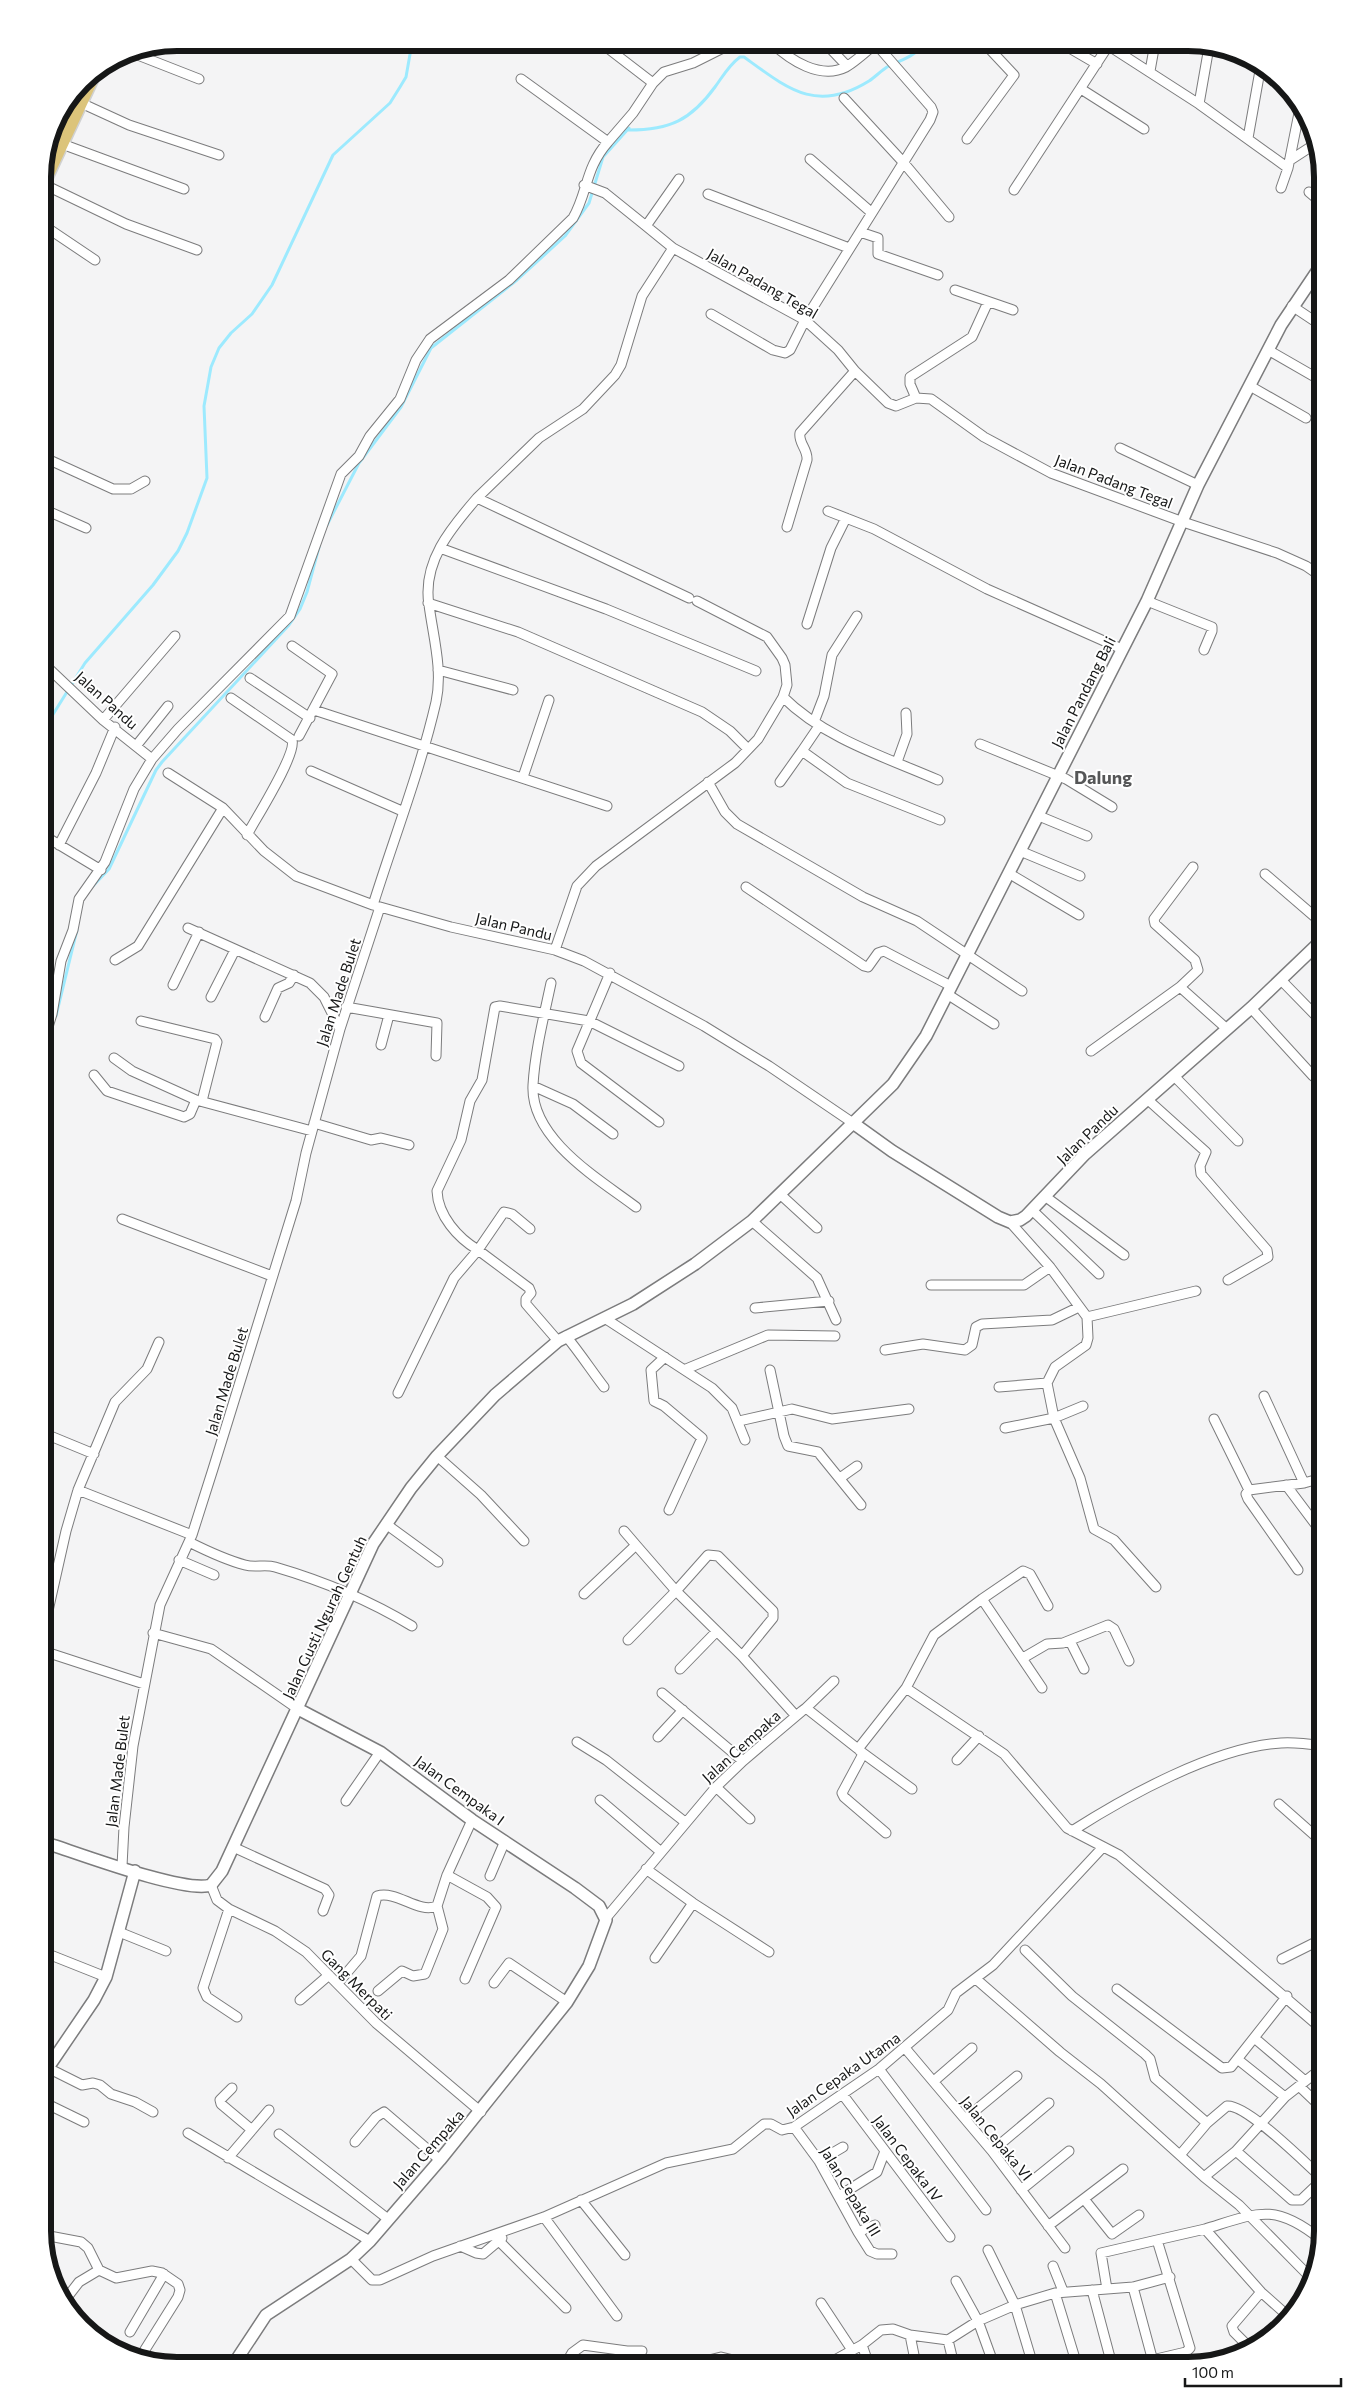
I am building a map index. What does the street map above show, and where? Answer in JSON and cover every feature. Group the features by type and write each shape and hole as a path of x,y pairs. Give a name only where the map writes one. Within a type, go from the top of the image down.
{"main road":[{"path":"53,156 64,140 88,88"}],"street":[{"path":"613,52 653,83"},
{"path":"52,1015 56,982 72,930 79,899 101,870 125,808 152,759 178,728 290,616 342,474 359,456 370,436 400,399 416,360 430,339 509,280 573,218 594,160 633,113 653,83 666,71 693,63 715,52"},
{"path":"783,52 809,67 826,72 835,71 847,66 864,52"},
{"path":"834,52 847,66"},
{"path":"712,314 773,350 785,353 790,350 805,320 930,120 933,111 883,52"},
{"path":"967,139 1014,75 992,52"},
{"path":"1076,52 1097,64"},
{"path":"1014,190 1105,52"},
{"path":"1120,52 1200,104 1288,168"},
{"path":"1150,71 1153,52"},
{"path":"1200,104 1208,53"},
{"path":"142,57 199,79"},
{"path":"1248,138 1259,74"},
{"path":"522,79 608,142"},
{"path":"1082,89 1144,129"},
{"path":"844,98 903,162 949,217"},
{"path":"81,103 129,125 219,156"},
{"path":"1281,188 1292,159 1298,118"},
{"path":"59,135 64,140 184,190"},
{"path":"1292,159 1310,148"},
{"path":"810,159 872,213"},
{"path":"648,223 679,178"},
{"name":"Jalan Padang Tegal","path":"585,185 602,191 648,223 673,248 805,320 838,350 854,371 888,404 896,406 916,398 931,399 984,437 1037,466 1183,522 1277,553 1314,572"},
{"path":"52,189 126,224 197,250"},
{"path":"1309,192 1314,196"},
{"path":"708,194 849,248"},
{"path":"52,231 95,260"},
{"path":"860,232 878,238 878,254 938,275"},
{"name":"Jalan Made Bulet","path":"122,1866 130,1771 153,1633 163,1594 190,1539 296,1201 313,1127 346,1007 402,811 425,745 436,700 438,670 435,634 428,603 431,572 440,548 454,524 477,498 527,449 582,408 615,376 621,364 642,296 673,248"},
{"name":"Jalan Pandang Bali","path":"852,1124 893,1084 918,1050 1010,874 1057,776 1147,601 1198,485 1292,306 1314,275"},
{"path":"955,290 1013,310"},
{"path":"916,398 910,384 910,377 972,337 988,302"},
{"path":"1292,306 1314,321"},
{"path":"1268,350 1314,376"},
{"path":"787,526 807,460 807,452 799,437 800,433 854,371"},
{"path":"1250,386 1306,418"},
{"path":"1120,448 1198,485"},
{"path":"52,461 113,489 131,489 145,481"},
{"path":"477,498 767,637 785,665 787,685 783,697 764,730 748,750 735,763 596,866 580,882 555,950"},
{"path":"828,511 874,528 987,589 1122,649"},
{"path":"52,513 86,528"},
{"path":"807,624 831,548 846,518"},
{"path":"440,548 606,609 756,671"},
{"path":"1147,601 1212,627 1204,650"},
{"path":"428,603 518,632 702,712 730,732 748,750"},
{"path":"780,782 802,750 816,724 832,655 857,616"},
{"path":"103,720 175,636"},
{"path":"292,646 332,674 300,736"},
{"path":"438,670 513,690"},
{"name":"Jalan Pandu","path":"52,671 103,720 115,727 152,759"},
{"path":"250,678 312,714 425,745 606,806"},
{"path":"783,697 796,710 816,724 938,780"},
{"path":"231,698 292,740 294,745 288,760 247,835"},
{"path":"523,777 549,700"},
{"path":"136,746 168,706"},
{"path":"897,762 907,734 906,713"},
{"path":"59,845 96,773 115,727"},
{"path":"980,744 1057,776 1112,807"},
{"path":"802,750 847,783 940,820"},
{"path":"311,771 402,811"},
{"name":"Jalan Pandu","path":"168,773 223,808 277,864 296,876 376,906 451,927 555,950 610,973 704,1026 769,1066 892,1151 1010,1222 1020,1220 1032,1210 1085,1154 1252,1008 1314,948"},
{"path":"708,782 725,812 737,824 863,897 909,916 1022,991"},
{"path":"115,960 138,946 148,932 223,808"},
{"path":"1039,816 1087,836"},
{"path":"52,840 101,870"},
{"path":"1020,851 1080,876"},
{"path":"1091,1052 1180,987 1196,972 1197,963 1155,924 1154,919 1193,867"},
{"path":"1010,874 1079,915"},
{"path":"1265,874 1314,916"},
{"path":"746,888 864,966 869,966 880,951 887,952 949,990 994,1024"},
{"path":"188,928 310,982 320,992 340,1029"},
{"path":"173,985 199,932"},
{"path":"211,997 235,950"},
{"path":"610,973 577,1051 579,1060 659,1122"},
{"path":"265,1017 278,988 289,984 294,975"},
{"path":"52,981 56,982"},
{"path":"1282,981 1314,1014"},
{"path":"550,983 533,1086 539,1115 558,1144 588,1171 636,1206"},
{"path":"1180,987 1227,1029"},
{"path":"604,1387 590,1370 589,1363 526,1304 526,1299 532,1293 529,1288 458,1237 439,1202 437,1191 461,1140 470,1101 482,1080 494,1009 500,1006 545,1012 589,1021 679,1066"},
{"path":"346,1007 437,1023 436,1056"},
{"path":"1252,1008 1314,1074"},
{"path":"380,1045 389,1015"},
{"path":"94,1075 107,1091 184,1117 190,1114 199,1101 217,1042 215,1038 141,1021"},
{"path":"114,1058 132,1071 199,1101 371,1140 381,1138 409,1144"},
{"path":"1174,1076 1238,1141"},
{"path":"533,1086 573,1104 612,1134"},
{"path":"1147,1099 1206,1152 1200,1166 1201,1174 1267,1250 1268,1257 1228,1280"},
{"name":"Jalan Gusti Ngurah Gentuh","path":"211,1885 220,1876 373,1544 411,1488 438,1456 506,1384 562,1338 606,1319 633,1304 695,1264 752,1221 781,1195 852,1124"},
{"path":"781,1195 817,1228"},
{"path":"1046,1197 1124,1256"},
{"path":"1032,1210 1099,1274"},
{"path":"398,1393 454,1278 478,1250 504,1212 512,1214 530,1229"},
{"path":"122,1219 272,1276"},
{"path":"752,1221 817,1278 836,1320"},
{"path":"1010,1222 1050,1267 1087,1317 1088,1334 1082,1349 1055,1367 1047,1383 1054,1418 1080,1478 1094,1529 1114,1540 1156,1587"},
{"path":"931,1285 1024,1284 1050,1267"},
{"path":"1087,1317 1196,1291"},
{"path":"755,1308 829,1301"},
{"path":"885,1350 923,1344 965,1350 972,1345 976,1327 982,1324 1052,1320 1079,1307"},
{"path":"606,1319 686,1369 723,1398 739,1421 745,1440"},
{"path":"686,1369 768,1335 835,1336"},
{"path":"51,1596 66,1531 78,1490 115,1402 147,1369 159,1342"},
{"path":"665,1357 651,1370 654,1401 664,1406 702,1438 669,1510"},
{"path":"770,1370 778,1412 788,1446 815,1449 861,1505"},
{"path":"999,1387 1047,1383"},
{"path":"1264,1396 1304,1483"},
{"path":"1005,1428 1054,1418 1083,1406"},
{"path":"739,1421 778,1412 799,1410 832,1419 909,1409"},
{"path":"1214,1419 1249,1490"},
{"path":"51,1436 94,1454"},
{"path":"438,1456 480,1495 524,1541"},
{"path":"840,1478 857,1466"},
{"path":"1249,1490 1314,1480"},
{"path":"1286,1485 1314,1522"},
{"path":"78,1490 190,1539 238,1563 247,1566 275,1567 351,1594 380,1607 412,1626"},
{"path":"1249,1490 1246,1494 1248,1499 1298,1570"},
{"path":"386,1524 438,1562"},
{"path":"624,1531 676,1591 742,1656 796,1716"},
{"path":"584,1594 636,1545"},
{"path":"628,1640 676,1591 706,1556 718,1556 773,1611 773,1618 742,1656"},
{"path":"179,1560 214,1575"},
{"path":"886,1833 844,1797 842,1793 860,1751 906,1688 934,1635 984,1602 1023,1571 1030,1574 1048,1606"},
{"path":"984,1602 1042,1688"},
{"path":"1023,1658 1047,1644 1070,1640 1108,1625 1114,1629 1129,1661"},
{"path":"680,1669 716,1632"},
{"path":"153,1633 211,1649 298,1709"},
{"path":"1070,1640 1084,1669"},
{"path":"51,1654 144,1684"},
{"name":"Jalan Cempaka","path":"238,2356 266,2315 351,2260 370,2241 481,2112 567,2002 589,1966 604,1931 606,1918 646,1869 716,1787 743,1761 806,1708 834,1680"},
{"path":"906,1688 979,1736 1012,1762 1067,1828 1119,1855 1188,1915 1287,1996 1314,2021"},
{"path":"662,1694 743,1761"},
{"path":"806,1708 860,1751 912,1788"},
{"name":"Jalan Cempaka I","path":"298,1709 380,1752 472,1820 599,1906 606,1918"},
{"path":"658,1737 683,1710"},
{"path":"958,1760 979,1736"},
{"path":"577,1742 606,1760 685,1822"},
{"path":"1072,1831 1115,1804 1219,1756 1281,1743 1314,1745"},
{"path":"346,1801 380,1752"},
{"path":"716,1787 750,1819"},
{"path":"600,1800 661,1852"},
{"path":"1279,1804 1314,1835"},
{"path":"378,1991 402,1971 413,1976 425,1974 443,1929 443,1923 437,1906 447,1875 472,1820"},
{"path":"490,1876 505,1841"},
{"path":"51,1845 189,1886 211,1885"},
{"path":"233,1847 325,1889 330,1895 323,1912"},
{"name":"Jalan Cepaka Utama","path":"351,2260 372,2280 377,2280 460,2246 544,2217 666,2163 733,2149 764,2124 771,2124 782,2130 794,2127 879,2069 948,2010 956,1993 976,1979 1020,1937 1103,1847"},
{"path":"646,1869 693,1903 769,1952"},
{"path":"51,2063 94,2000 106,1978 135,1871"},
{"path":"447,1875 487,1898 496,1907 465,1979"},
{"name":"Gang Merpati","path":"211,1885 217,1900 229,1909 289,1940 338,1983 376,2023 481,2112"},
{"path":"338,1983 361,1956 377,1896 390,1896 430,1908 437,1906"},
{"path":"655,1958 693,1903"},
{"path":"229,1909 203,1988 207,1997 237,2017"},
{"path":"119,1932 166,1951"},
{"path":"1282,1959 1314,1943"},
{"path":"1026,1950 1072,1996 1145,2054 1150,2060 1155,2078 1207,2123"},
{"path":"51,1956 106,1978"},
{"path":"494,1983 509,1962 567,2002"},
{"path":"300,2000 329,1975"},
{"path":"976,1979 1060,2052 1101,2084 1204,2177 1239,2204 1306,2273"},
{"path":"1117,1989 1222,2068 1231,2067 1287,1996"},
{"path":"1258,2041 1302,2083 1314,2098"},
{"name":"Jalan Cepaka VI","path":"905,2048 992,2151 1065,2248"},
{"path":"934,2081 972,2048"},
{"path":"1241,2062 1285,2097"},
{"path":"879,2069 986,2210"},
{"path":"51,2074 82,2085 93,2083 100,2085 111,2094 135,2102 153,2112"},
{"path":"1204,2177 1236,2151 1285,2097 1314,2074"},
{"path":"965,2119 1017,2076"},
{"path":"232,2088 220,2102 252,2130"},
{"name":"Jalan Cepaka IV","path":"843,2095 950,2237"},
{"path":"992,2151 1049,2102"},
{"path":"51,2106 84,2122"},
{"path":"1180,2155 1207,2123 1227,2106 1232,2106 1262,2124 1314,2172"},
{"path":"228,2158 269,2110"},
{"path":"355,2142 376,2117 384,2112 440,2160"},
{"name":"Jalan Cepaka III","path":"794,2127 819,2161 858,2232 873,2253 892,2254"},
{"path":"188,2133 370,2241"},
{"path":"279,2134 388,2219"},
{"path":"819,2161 843,2147"},
{"path":"839,2196 877,2172 882,2164 885,2151"},
{"path":"1021,2190 1069,2151"},
{"path":"1236,2151 1292,2200 1302,2200 1314,2187"},
{"path":"1048,2226 1123,2169"},
{"path":"1084,2199 1112,2234 1139,2215"},
{"path":"581,2200 625,2255"},
{"path":"1107,2289 1101,2253 1205,2229 1247,2214 1279,2214 1287,2217 1314,2235"},
{"path":"544,2217 617,2316"},
{"path":"858,2232 876,2225"},
{"name":"Jalan Cepaka Utama","path":"460,2246 476,2254 483,2254 511,2229"},
{"path":"1205,2229 1261,2292 1284,2312"},
{"path":"51,2236 81,2242 88,2248 98,2270 116,2278 152,2271 164,2274 178,2284 180,2290 178,2297 143,2351"},
{"path":"1157,2240 1190,2346 1190,2350 1172,2357"},
{"path":"498,2241 566,2308"},
{"path":"988,2250 1015,2305 1031,2357"},
{"path":"1053,2266 1074,2357"},
{"path":"69,2295 79,2282 98,2270"},
{"path":"130,2332 164,2274"},
{"path":"842,2357 875,2334 889,2329 910,2335 948,2340 978,2321 1015,2305 1059,2292 1133,2287 1170,2277"},
{"path":"956,2281 978,2321 991,2357"},
{"path":"1133,2287 1152,2357"},
{"path":"1092,2290 1110,2357"},
{"path":"1245,2343 1234,2332 1232,2326 1261,2292"},
{"path":"821,2303 852,2350"},
{"path":"910,2335 914,2357"},
{"path":"948,2340 952,2357"},
{"path":"862,2344 866,2357"},
{"path":"570,2356 572,2352 583,2345 627,2351 642,2351"},
{"path":"1186,2352 1187,2357"}],"waterway":[{"path":"52,717 85,663 153,585 178,551 187,533 207,478 204,406 211,367 219,348 231,333 252,314 272,285 333,155 390,103 406,77 410,52"},
{"path":"629,130 643,130 668,125 688,115 706,98 729,67 740,57 744,57 788,87 817,96 833,96 850,91 869,81 887,67 915,52"},
{"path":"327,525 359,463 401,407 431,348 517,280 565,236 589,203 603,157 629,128"},
{"path":"92,887 109,869 156,770 289,625 300,609 307,592 319,547"},
{"path":"56,1016 77,930"}],"district":[{"name":"Dalung","path":"1103,777"}]}
